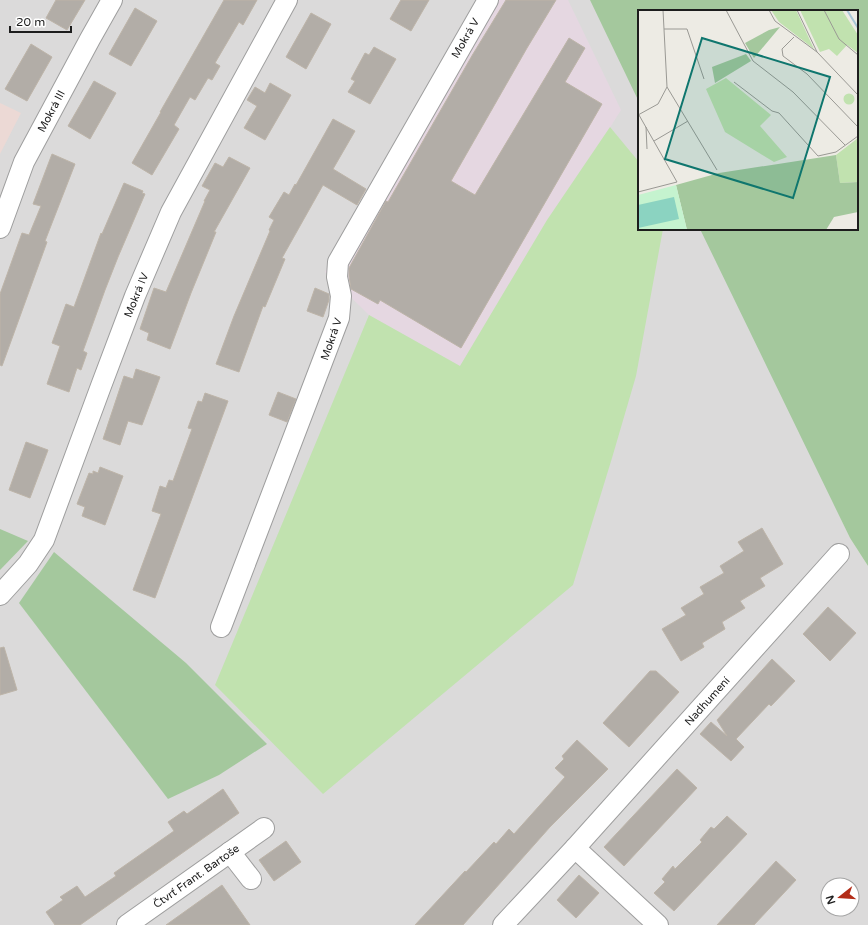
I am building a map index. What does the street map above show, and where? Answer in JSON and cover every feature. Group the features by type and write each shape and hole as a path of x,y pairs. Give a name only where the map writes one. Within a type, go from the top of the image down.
{"street":[{"name":"Mokrá III","path":"0,228 24,162 112,0"},
{"name":"Mokrá IV","path":"0,595 28,564 44,540 135,296 171,212 287,0"},
{"name":"Mokrá V","path":"221,627 339,318 341,296 337,277 338,262 488,0"},
{"name":"Nadhumení","path":"503,925 575,848 839,554"},
{"name":"Čtvrť Frant. Bartoše","path":"127,925 264,828"},
{"path":"575,848 658,925"},
{"path":"230,852 251,879"}],"shaded area":[{"path":"0,0 592,0 638,93 638,230 705,230 850,538 868,566 868,925 0,925"},
{"path":"482,0 568,0 621,110 460,366 369,315 325,272"},
{"path":"0,103 21,113 0,154"}],"green space":[{"path":"590,0 868,0 868,566 850,538 700,230 858,230 858,10 638,10 638,100"},
{"path":"610,127 638,161 638,230 663,230 636,376 573,585 323,794 215,685 369,315 460,366 547,220"},
{"path":"0,529 28,541 0,570"},
{"path":"54,552 186,663 267,744 219,775 168,799 19,603"}],"building":[{"path":"56,0 85,0 67,30 46,18"},
{"path":"224,0 257,0 243,25 239,22 215,63 220,66 212,80 208,78 195,100 190,97 174,125 179,129 152,175 132,163"},
{"path":"401,0 429,0 411,31 390,19"},
{"path":"506,0 556,0 451,181 475,195 569,38 585,48 565,82 602,104 461,348 380,300 378,304 351,289 349,268 386,201 388,202 473,54"},
{"path":"135,8 157,21 131,66 109,54"},
{"path":"311,13 331,24 306,69 286,57"},
{"path":"31,44 52,57 27,101 5,89"},
{"path":"374,47 396,59 370,104 348,92 355,81 351,79 365,53 369,55"},
{"path":"94,81 116,93 90,139 68,126"},
{"path":"270,83 291,95 265,140 244,128 257,106 247,100 255,87 265,93"},
{"path":"333,119 355,131 333,169 366,189 357,205 323,185 282,258 285,259 265,307 263,306 239,372 216,364 234,316 274,220 269,217 284,192 289,195 295,184 296,185"},
{"path":"52,154 75,164 45,241 47,242 2,366 0,365 0,294 22,233 29,235 41,206 33,204"},
{"path":"229,157 250,168 214,232 216,232 170,349 147,340 149,333 140,329 154,288 166,292 210,190 202,186 215,163 223,167"},
{"path":"124,183 143,191 142,193 145,194 105,290 83,351 87,353 81,370 77,368 69,392 47,384 60,346 52,343 66,304 74,307 101,233 102,234"},
{"path":"315,288 329,294 329,300 323,317 307,311"},
{"path":"136,369 160,377 142,425 128,421 120,445 103,439 124,376 133,379"},
{"path":"278,392 296,399 287,422 269,415"},
{"path":"205,393 228,401 155,598 133,590 161,514 152,511 160,486 166,488 169,480 173,481 192,429 188,428 198,401 202,402"},
{"path":"26,442 48,450 30,498 9,490"},
{"path":"100,467 123,476 105,525 82,516 85,507 77,504 89,473 93,474 93,471 98,473"},
{"path":"762,528 783,564 760,578 765,586 740,601 745,608 722,622 725,629 702,643 704,647 681,661 662,629 686,615 681,608 704,594 700,587 724,573 720,566 744,551 738,542"},
{"path":"828,607 856,633 830,661 803,634"},
{"path":"4,647 17,690 0,695 0,648"},
{"path":"772,659 795,681 771,706 769,704 736,739 744,747 731,761 700,734 711,722 727,736 717,720"},
{"path":"650,671 656,671 679,692 629,747 603,723"},
{"path":"577,740 608,769 550,827 463,925 415,925 494,842 496,844 509,829 514,834 565,777 555,768 564,759 562,756"},
{"path":"677,769 697,788 624,866 604,847"},
{"path":"223,789 239,813 80,925 55,925 46,912 63,900 60,897 77,886 85,897 116,876 114,873 174,831 168,822 184,811 187,814"},
{"path":"727,816 747,834 674,911 654,893 665,882 662,879 673,866 675,869 702,842 700,840 711,827 714,829"},
{"path":"286,841 301,862 274,881 259,860"},
{"path":"776,861 796,880 754,925 717,925"},
{"path":"579,875 599,893 576,918 557,900"},
{"path":"222,885 250,925 166,925"}]}
